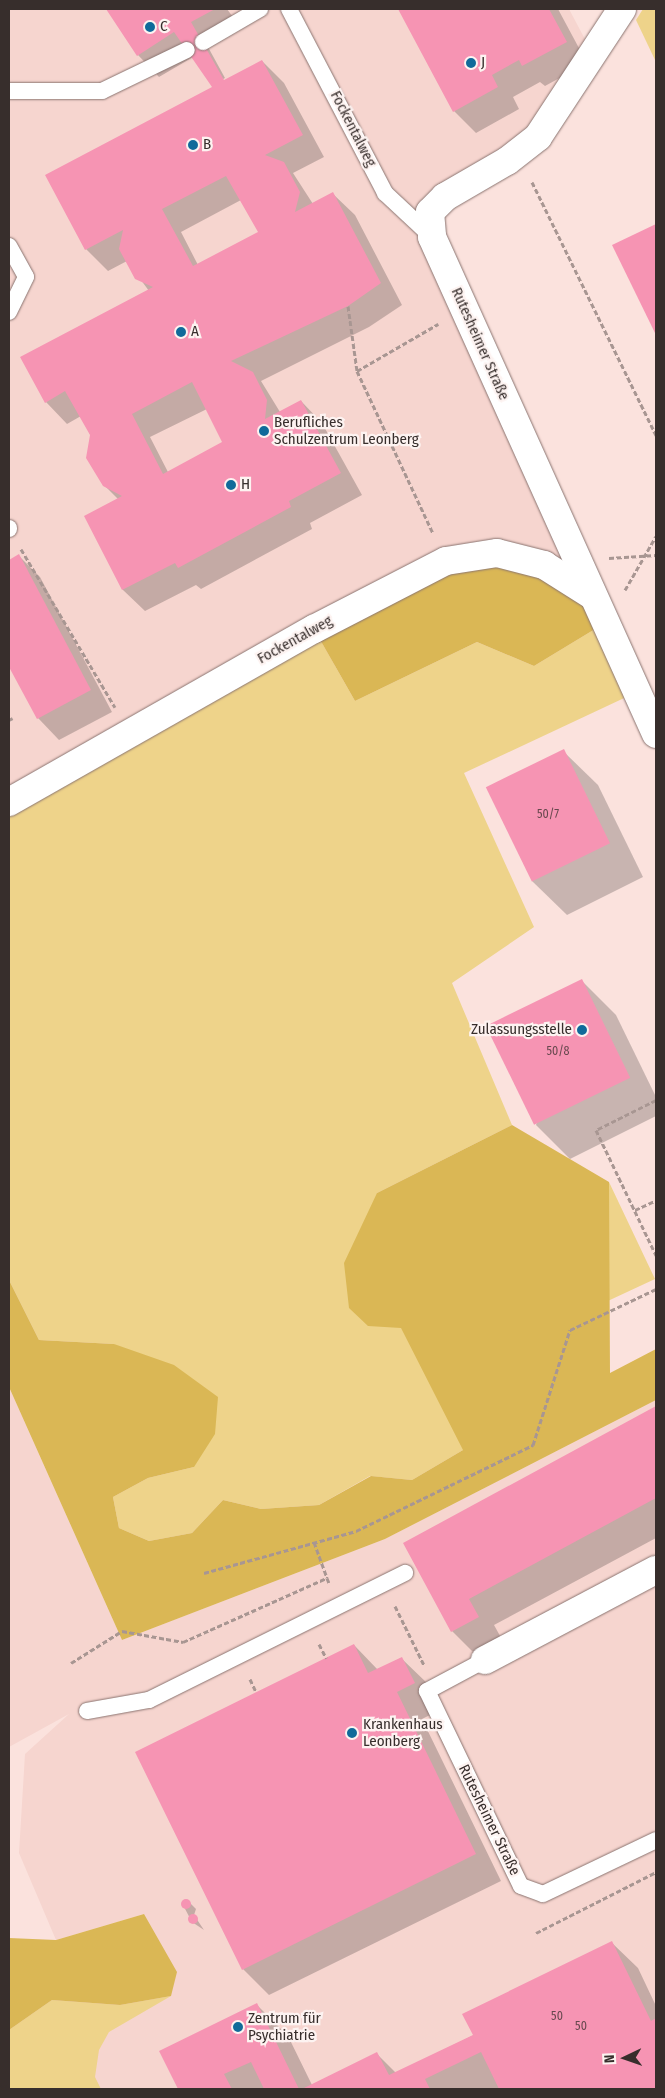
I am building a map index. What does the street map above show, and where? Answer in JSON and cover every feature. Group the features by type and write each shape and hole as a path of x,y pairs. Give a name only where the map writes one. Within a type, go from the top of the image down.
{"street":[{"name":"Rutesheimer Straße","path":"622,9 565,101 538,137 518,153 445,198 430,212 432,237 656,734"},
{"name":"Fockentalweg","path":"9,802 130,731 446,561 497,553 544,565 593,596"},
{"name":"Rutesheimer Straße","path":"485,1660 656,1570"}],"lane":[{"path":"202,42 260,9"},
{"name":"Fockentalweg","path":"289,9 385,193 432,237"},
{"path":"9,91 102,91 187,50"},
{"path":"9,246 26,278 9,312"},
{"path":"87,1711 149,1700 404,1573"},
{"name":"Rutesheimer Straße","path":"485,1660 427,1691 521,1886 542,1894 656,1840"}],"path":[{"path":"518,153 656,435"},
{"path":"348,306 356,371 446,561"},
{"path":"356,371 464,309"},
{"path":"9,528 130,731"},
{"path":"606,623 656,536"},
{"path":"578,560 656,555"},
{"path":"656,1100 596,1130 656,1255"},
{"path":"635,1210 656,1200"},
{"path":"204,1573 356,1531 533,1444 570,1330 656,1289"},
{"path":"314,1542 339,1604"},
{"path":"71,1663 122,1631 183,1642 327,1578"},
{"path":"406,1629 424,1667"},
{"path":"536,1933 656,1872"}],"shaded area":[{"name":"Berufliches Schulzentrum Leonberg","path":"9,9 569,9 587,43 565,101 430,212 578,560 9,802"},
{"path":"643,9 656,9 656,62 636,20"},
{"path":"446,561 544,565 605,623 534,666 477,642 355,701 314,629"},
{"path":"605,623 637,692 464,773 534,927 452,983 512,1125 377,1193 401,1328 609,1182 655,1279 552,1327 463,1450 412,1480 370,1476 319,1505 261,1509 223,1500 192,1533 149,1541 119,1528 113,1497 148,1478 194,1467 114,1344 39,1340 9,1280 9,802 314,629 355,701 477,642 534,666"},
{"path":"512,1125 609,1182 610,1373 656,1349 656,1400 385,1539 122,1640 9,1387 9,1280 39,1340 114,1344 174,1365 218,1397 215,1434 194,1467 148,1478 113,1497 119,1528 149,1541 192,1533 223,1500 261,1509 319,1505 371,1476 412,1480 463,1450 401,1328 368,1326 349,1308 344,1263 377,1193"},
{"name":"Krankenhaus Leonberg","path":"9,1387 122,1640 385,1539 656,1400 656,2089 9,2089 9,2030 52,2000 144,1914 56,1940 19,1853 25,1754 69,1714 9,1747"},
{"path":"144,1914 177,1972 171,1996 120,2005 52,2000 9,2030 9,1938 56,1940"},
{"path":"171,1996 109,2032 99,2050 95,2077 101,2089 9,2089 9,2030 52,2000 120,2005"}],"building":[{"path":"106,9 215,9 191,22 224,80 262,60 303,135 265,155 284,162 300,192 295,212 333,192 381,283 348,306 231,361 253,372 267,400 265,419 301,400 341,473 289,501 291,507 178,568 175,563 122,590 84,516 122,496 103,486 86,458 90,435 65,391 45,403 20,357 153,287 135,279 119,249 123,230 85,250 45,175 212,87 174,32 137,56","holes":["226,176 258,232 193,266 162,209","192,382 222,442 163,474 132,414"]},
{"name":"J","path":"398,9 549,9 567,42 522,66 519,60 492,75 498,87 453,112"},
{"path":"656,224 656,335 612,245"},
{"path":"19,554 91,690 37,719 9,667 9,560"},
{"path":"564,749 610,843 532,882 486,787"},
{"path":"582,979 630,1078 534,1125 486,1026"},
{"path":"656,1406 656,1498 469,1599 479,1617 451,1632 403,1543"},
{"path":"354,1644 368,1673 402,1657 415,1683 397,1692 476,1854 242,1970 135,1752"},
{"path":"186,1899 191,1904 186,1909 181,1904"},
{"path":"193,1914 198,1919 193,1924 188,1919"},
{"path":"612,1941 651,2021 656,2018 656,2089 499,2089 481,2052 425,2079 430,2089 302,2089 377,2052 389,2075 473,2035 462,2014"},
{"name":"Zentrum für Psychiatrie","path":"257,2003 299,2089 264,2089 251,2062 224,2074 232,2089 178,2089 159,2051"}],"place":[{"name":"C","path":"150,27"},
{"name":"J","path":"471,63"},
{"name":"B","path":"193,145"},
{"name":"A","path":"181,332"},
{"name":"Berufliches Schulzentrum Leonberg","path":"264,431"},
{"name":"H","path":"231,485"},
{"name":"Zulassungsstelle","path":"582,1030"},
{"name":"Krankenhaus Leonberg","path":"352,1733"},
{"name":"Zentrum für Psychiatrie","path":"238,2027"}]}
